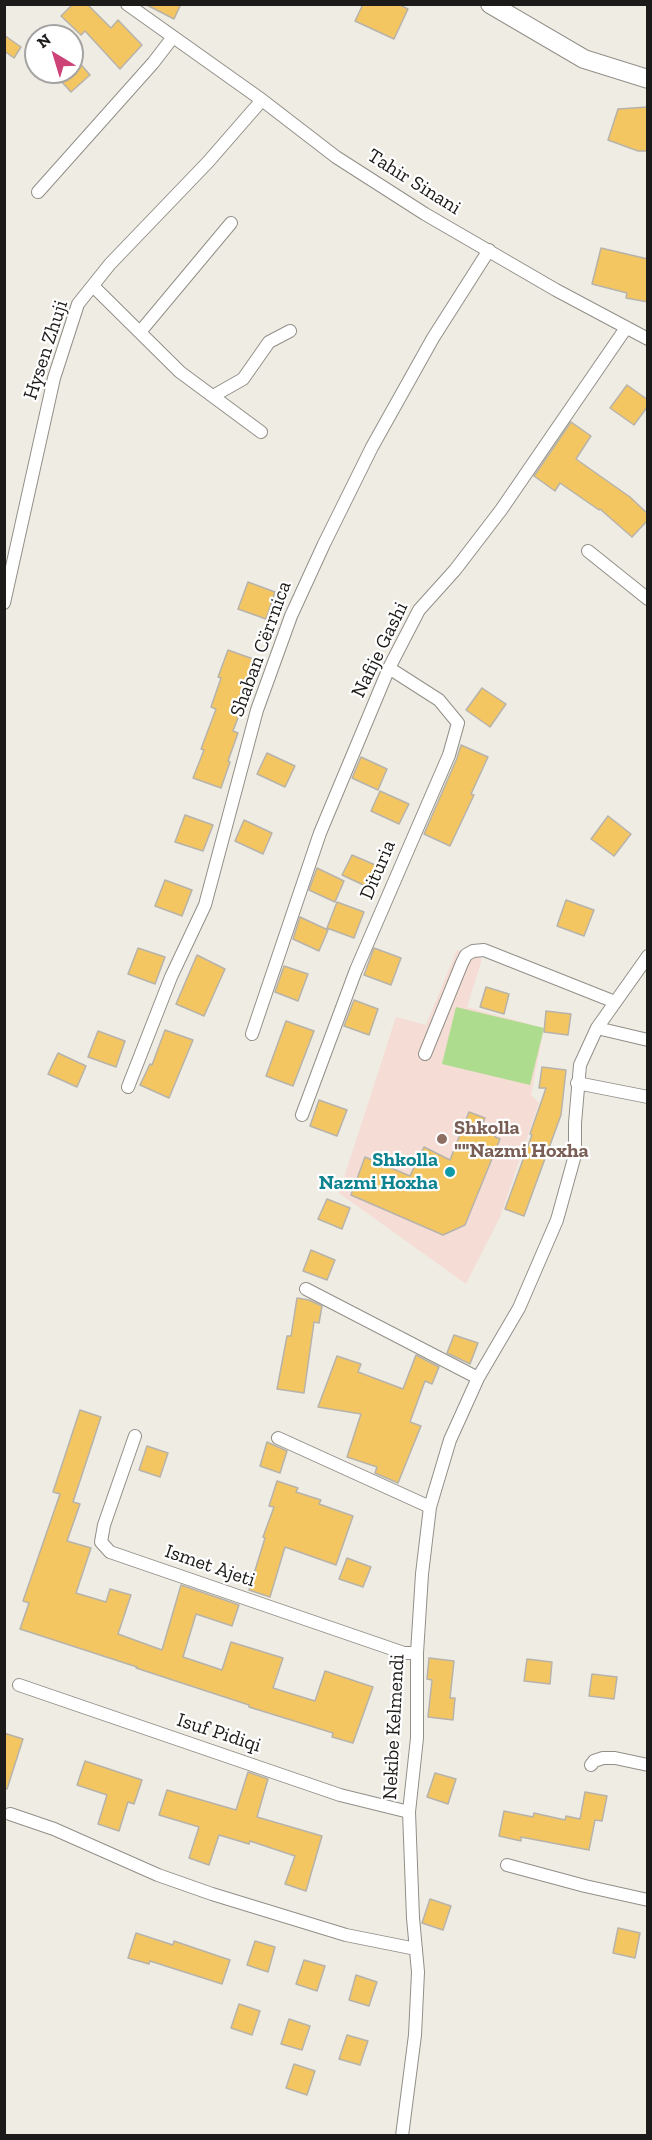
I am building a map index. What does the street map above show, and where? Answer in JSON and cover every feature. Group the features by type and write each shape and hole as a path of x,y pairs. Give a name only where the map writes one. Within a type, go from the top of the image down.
{"street":[{"name":"Tahir Sinani","path":"127,4 262,100 336,157 425,214 556,290 648,339"},
{"path":"490,4 584,59 648,79"},
{"path":"38,192 153,63 173,37"},
{"name":"Hysen Zhuji","path":"4,603 54,378 78,304 110,264 208,162 262,100"},
{"path":"140,332 231,223"},
{"name":"Shaban Cërrnica","path":"128,1088 171,977 205,904 257,710 291,616 372,447 433,338 489,250"},
{"path":"93,286 180,372 261,432"},
{"name":"Nafije Gashi","path":"252,1034 321,833 389,668 419,610 455,570 501,510 626,328"},
{"path":"213,396 243,379 269,342 290,331"},
{"path":"588,551 648,599"},
{"name":"Dituria","path":"302,1115 356,970 449,755 458,723 439,700 389,668"},
{"path":"425,1054 462,963 466,955 473,951 484,950 615,1002"},
{"name":"Nekibe Kelmendi","path":"402,2136 416,2035 418,1972 409,1812 417,1738 417,1653 422,1574 430,1507 450,1440 478,1378 519,1308 557,1220 575,1155 577,1083 580,1065 597,1028 648,956"},
{"path":"597,1028 648,1040"},
{"path":"577,1083 648,1097"},
{"path":"306,1289 478,1378"},
{"name":"Ismet Ajeti","path":"135,1436 104,1525 101,1542 110,1552 404,1653 417,1653"},
{"path":"278,1438 430,1507"},
{"name":"Isuf Pidiqi","path":"19,1685 340,1795 409,1812"},
{"path":"591,1766 594,1761 603,1758 615,1758 648,1766"},
{"path":"10,1814 54,1830 158,1875 212,1894 346,1935 416,1949"},
{"path":"507,1865 648,1900"}],"shaded area":[{"name":"Shkolla \"\"Nazmi Hoxha","path":"457,950 482,959 467,1007 544,1028 531,1095 539,1103 500,1217 466,1284 339,1193 396,1017 426,1025"}],"green space":[{"path":"456,1007 544,1028 530,1085 442,1064"}],"building":[{"path":"73,4 87,4 111,28 118,20 142,45 120,69 84,32 84,24 69,24 61,16"},
{"path":"145,4 181,4 174,19"},
{"path":"363,4 398,4 408,9 394,39 355,21"},
{"path":"4,35 21,47 14,58 4,51"},
{"path":"84,68 90,75 84,80"},
{"path":"64,84 80,84 71,92"},
{"path":"648,107 648,151 638,151 608,140 618,109"},
{"path":"601,248 648,259 648,302 626,298 627,293 592,284"},
{"path":"627,385 648,400 648,406 634,425 610,408"},
{"path":"571,422 591,436 576,459 630,497 648,514 648,520 632,537 600,509 560,483 555,491 534,476"},
{"path":"248,582 275,592 266,619 238,609"},
{"path":"228,650 256,660 245,689 248,691 233,731 238,733 221,788 193,778 216,709 211,707 221,678 218,677"},
{"path":"482,688 506,704 490,727 466,710"},
{"path":"461,745 488,757 471,794 474,795 450,846 424,834"},
{"path":"267,753 295,766 285,787 257,774"},
{"path":"361,757 387,769 378,790 352,778"},
{"path":"380,791 409,804 399,824 371,811"},
{"path":"185,815 213,825 203,851 175,842"},
{"path":"608,816 631,834 614,856 591,839"},
{"path":"244,820 272,833 263,854 235,841"},
{"path":"352,855 380,867 370,888 342,875"},
{"path":"317,868 344,881 335,902 309,890"},
{"path":"165,880 192,890 182,916 155,906"},
{"path":"566,900 594,910 584,936 557,926"},
{"path":"337,902 364,912 354,938 327,928"},
{"path":"300,917 328,930 319,951 293,939"},
{"path":"138,948 165,957 155,984 128,974"},
{"path":"374,948 401,958 391,985 364,975"},
{"path":"197,955 225,969 204,1016 176,1004"},
{"path":"284,966 308,974 298,1001 275,992"},
{"path":"486,987 509,994 504,1014 480,1007"},
{"path":"354,1000 378,1009 369,1035 344,1026"},
{"path":"546,1011 571,1014 568,1035 544,1032"},
{"path":"286,1021 314,1031 293,1086 266,1076"},
{"path":"165,1030 193,1040 169,1098 140,1085 150,1064 152,1065"},
{"path":"98,1031 125,1041 116,1067 88,1057"},
{"path":"58,1053 86,1066 77,1087 48,1074"},
{"path":"542,1067 566,1070 561,1115 524,1216 505,1209 532,1135 530,1134 546,1088 539,1088"},
{"path":"319,1100 347,1110 337,1136 310,1126"},
{"name":"Shkolla Nazmi Hoxha","path":"469,1112 485,1118 483,1123 498,1129 495,1137 500,1139 465,1225 443,1235 351,1195 365,1157 410,1176 424,1147 450,1160"},
{"path":"327,1199 350,1208 342,1229 318,1219"},
{"path":"311,1250 335,1260 327,1280 303,1271"},
{"path":"297,1298 322,1306 319,1323 314,1322 304,1393 277,1389 287,1336 291,1336"},
{"path":"454,1335 478,1343 470,1364 447,1353"},
{"path":"416,1355 439,1367 432,1384 425,1381 410,1422 421,1426 398,1483 375,1473 377,1467 347,1457 361,1414 318,1407 337,1356 361,1364 358,1372 403,1389"},
{"path":"80,1410 101,1417 73,1502 80,1504 67,1541 91,1548 76,1593 106,1602 110,1589 131,1595 118,1634 162,1650 181,1585 239,1605 232,1626 196,1614 183,1657 222,1670 231,1642 283,1658 273,1688 315,1701 325,1671 373,1687 353,1743 332,1737 333,1733 249,1707 249,1705 20,1629 29,1603 23,1601 60,1494 53,1492"},
{"path":"267,1442 287,1451 280,1473 260,1466"},
{"path":"147,1446 168,1453 160,1477 139,1470"},
{"path":"277,1481 298,1488 296,1492 321,1500 319,1504 353,1516 336,1565 285,1547 270,1597 249,1590 265,1538 263,1537 274,1507 269,1506"},
{"path":"347,1558 371,1567 363,1587 339,1579"},
{"path":"429,1658 454,1661 450,1698 455,1698 453,1720 428,1717 432,1680 427,1679"},
{"path":"527,1659 552,1662 550,1684 524,1681"},
{"path":"592,1674 617,1677 614,1699 589,1696"},
{"path":"4,1733 23,1739 7,1789 4,1789"},
{"path":"85,1761 142,1780 134,1804 128,1802 119,1831 98,1824 107,1795 77,1785"},
{"path":"248,1772 268,1779 257,1817 322,1836 306,1891 285,1884 295,1856 250,1841 249,1844 219,1835 209,1865 189,1858 199,1827 159,1815 167,1790 236,1810"},
{"path":"435,1773 456,1779 448,1804 427,1797"},
{"path":"585,1792 607,1796 602,1821 595,1820 589,1850 521,1837 521,1841 499,1836 504,1811 533,1817 534,1813 565,1820 566,1816 580,1819"},
{"path":"430,1899 451,1906 443,1930 422,1923"},
{"path":"618,1928 640,1933 635,1958 613,1953"},
{"path":"136,1933 173,1945 174,1941 230,1960 222,1984 150,1961 149,1964 128,1958"},
{"path":"255,1941 275,1947 268,1972 247,1965"},
{"path":"304,1960 325,1966 317,1991 296,1984"},
{"path":"356,1975 377,1982 369,2006 349,2000"},
{"path":"239,2004 260,2011 252,2035 231,2028"},
{"path":"289,2019 310,2026 302,2050 281,2044"},
{"path":"347,2035 368,2041 360,2065 339,2059"},
{"path":"294,2064 315,2071 307,2095 286,2088"}],"place":[{"name":"Shkolla \"\"Nazmi Hoxha","path":"442,1139"},
{"name":"Shkolla Nazmi Hoxha","path":"450,1172"}]}
